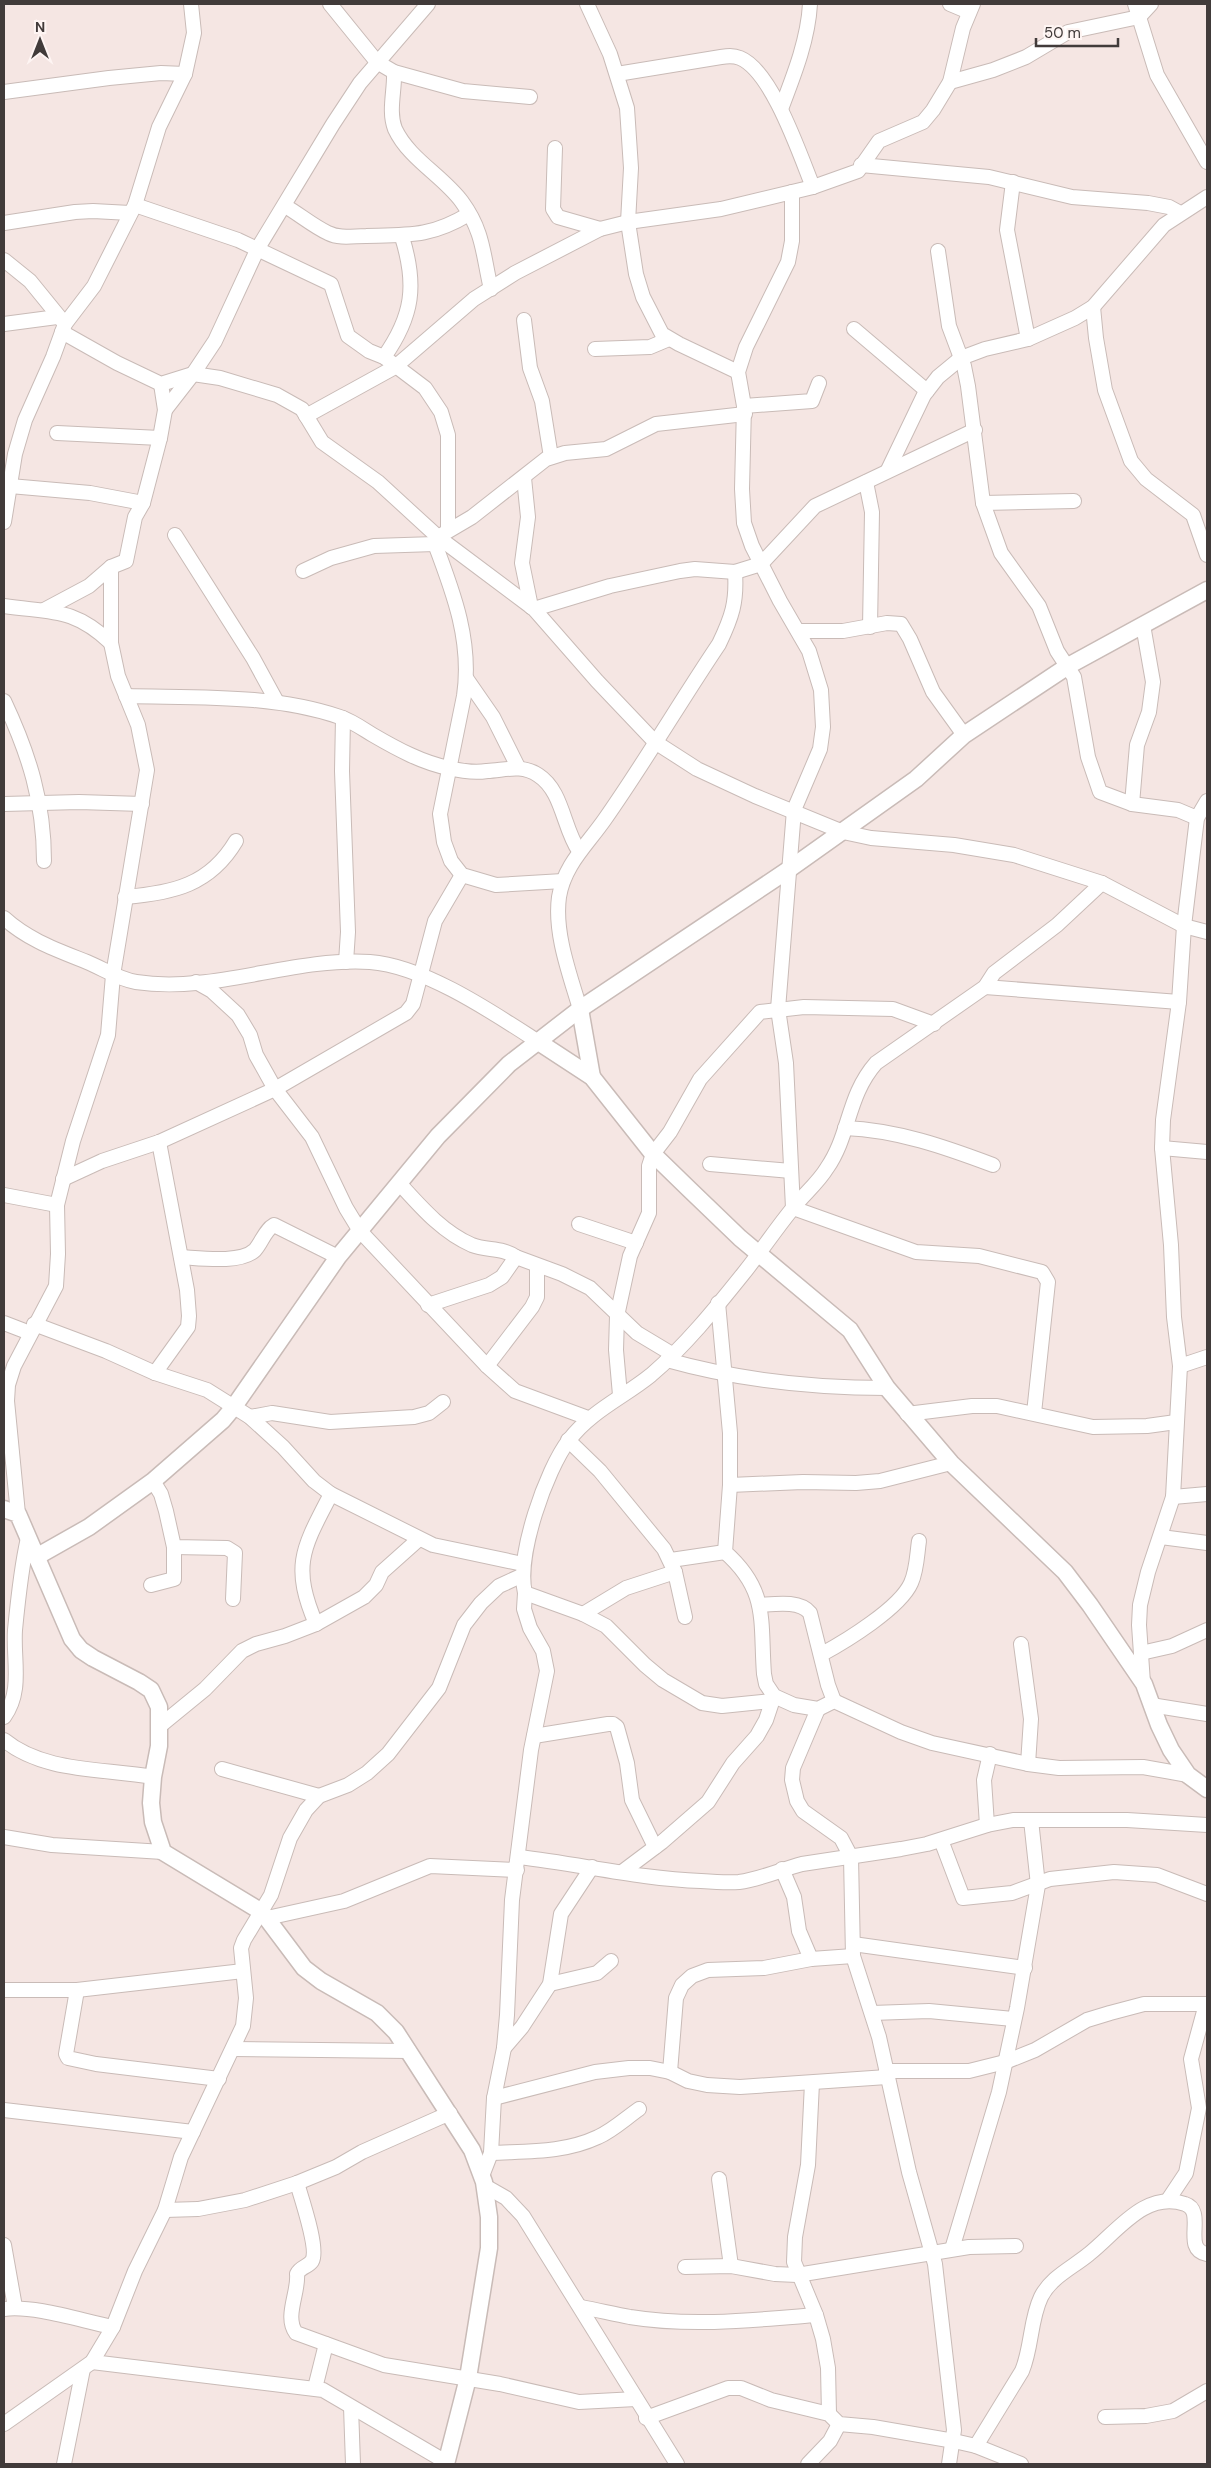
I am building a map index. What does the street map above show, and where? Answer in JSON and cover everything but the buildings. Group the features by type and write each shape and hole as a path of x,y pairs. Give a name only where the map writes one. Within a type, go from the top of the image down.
{"street":[{"path":"4,522 15,454 26,420 53,357 61,324 94,286 132,209 159,127 185,74 194,33 191,4"},
{"path":"330,4 377,62 394,72 463,91 530,98"},
{"path":"165,410 193,374 215,341 258,248 333,124 360,83 428,4"},
{"path":"587,4 617,74 627,108 630,138 628,222 636,274 643,298 662,334 738,372"},
{"path":"781,109 796,70 809,20 810,4"},
{"path":"306,416 395,368 474,299 491,288 515,273 600,229 628,222 721,209 813,187 845,177 858,170 879,141 923,122 950,82 971,8 950,4"},
{"path":"950,82 993,70 1026,57 1068,32 1151,4"},
{"path":"1137,10 1157,75 1207,162"},
{"path":"617,74 731,56 749,64 781,109 813,187"},
{"path":"394,72 392,114 396,129 405,144 447,185 470,214 483,243 491,288"},
{"path":"4,92 109,78 161,73 185,74"},
{"path":"555,148 553,209 558,217 600,229"},
{"path":"861,165 989,176 1072,197 1148,203 1169,207 1180,214"},
{"path":"1013,182 1006,230 1028,339"},
{"path":"792,192 792,241 788,262 746,347 738,372 744,410 742,488 744,523 752,546 809,651 821,690 823,727 820,749 794,810 778,1009 786,1063 793,1208"},
{"path":"888,470 900,440 927,391 938,378 961,358 978,351 1028,339 1075,318 1093,307 1164,225 1207,197"},
{"path":"285,206 328,233 344,237 402,237 436,230 470,214"},
{"path":"4,224 75,212 132,209 258,248 290,267 331,284 348,336 369,351 384,357 395,368 425,388 436,402 445,421 448,435 441,537 466,650 466,678 440,814 447,853 462,875 496,885 564,880"},
{"path":"384,357 403,324 410,303 410,272 402,237"},
{"path":"938,251 948,326 961,358 975,430 983,503 1001,553 1039,606 1057,651 1074,677 1088,758 1100,792 1132,804 1178,810 1197,818"},
{"path":"4,260 30,281 48,301 61,324 110,359 161,384 176,381 193,374 220,378 277,395 302,409 322,442 378,482 441,537 532,608 655,742 697,769 755,796 794,810 843,832 871,838 954,845 1014,855 1102,883 1184,926 1207,932"},
{"path":"1093,307 1105,390 1131,461 1146,478 1193,515 1207,555"},
{"path":"524,320 530,368 542,400 551,457"},
{"path":"4,324 61,324"},
{"path":"854,329 927,391"},
{"path":"594,349 650,347 669,339"},
{"path":"303,571 331,558 374,546 441,537 524,478 539,463 551,457 606,449 656,424 812,400 819,383"},
{"path":"44,610 89,586 111,568 126,561 135,517 143,503 160,438 165,410 161,384"},
{"path":"532,608 610,586 680,571 695,569 735,572 762,564 815,506 975,430"},
{"path":"57,433 160,438"},
{"path":"524,478 528,517 522,563 532,608"},
{"path":"866,482 872,512 870,627"},
{"path":"10,486 90,493 143,503"},
{"path":"983,503 1074,501"},
{"path":"175,535 253,658 277,702"},
{"path":"111,568 111,643 118,676 138,726 147,770 113,975 108,1035 56,1205 58,1254 56,1286 50,1300 32,1328 14,1366 8,1385 11,1512 28,1538 72,1639 81,1650 92,1658 151,1690 159,1707 161,1725 151,1803 153,1822 163,1852"},
{"path":"592,1077 580,1009 560,927 559,897 564,880 579,851 604,820 719,644 733,615 737,595 735,572"},
{"path":"36,1557 89,1527 153,1481 233,1408 338,1257 360,1230 438,1136 509,1064 536,1041 580,1009 843,832 916,779 964,735 1068,666 1207,590"},
{"path":"4,606 44,610 76,617 98,631 111,643"},
{"path":"798,631 843,631 887,623 901,624 933,692 964,735"},
{"path":"1132,804 1136,745 1150,712 1153,682 1142,625"},
{"path":"466,678 493,717 518,767"},
{"path":"126,696 277,702 304,706 343,718 422,760 449,768 487,772 518,767 537,774 547,782 562,813 571,840 579,851"},
{"path":"4,701 29,760 40,803 44,861"},
{"path":"343,718 342,771 348,932 346,962"},
{"path":"1207,801 1197,818 1184,926 1179,1002 1164,1113 1162,1148 1171,1245 1174,1317 1180,1366 1173,1497 1148,1572 1140,1605 1140,1652 1144,1684 1151,1705 1171,1750 1188,1775 1207,1789"},
{"path":"4,804 79,802 142,804"},
{"path":"125,897 165,893 197,881 222,862 236,840"},
{"path":"63,1179 96,1163 159,1142 275,1089 406,1013 413,1004 419,975 435,921 462,875"},
{"path":"484,2181 492,2153 494,2098 504,2048 512,1900 534,1736 547,1671 543,1651 530,1628 524,1609 523,1569 542,1492 568,1440 588,1418 650,1375 669,1357 718,1304 793,1208 828,1167 864,1078 876,1063 985,987 994,973 1057,926 1102,883"},
{"path":"4,918 17,930 40,942 113,975 135,982 196,982 346,962 390,966 419,975 486,1009 592,1077 653,1154 758,1254 850,1330 887,1388 951,1464 1065,1572 1144,1684"},
{"path":"196,982 212,991 238,1015 250,1035 256,1055 275,1089 312,1137 346,1208 360,1230 428,1305 487,1366 515,1391 588,1418"},
{"path":"985,987 1179,1002"},
{"path":"620,1395 616,1350 617,1316 626,1272 649,1213 649,1166 653,1154 670,1132 700,1079 760,1012 804,1007 893,1009 934,1024"},
{"path":"845,1128 871,1129 907,1136 994,1165"},
{"path":"155,1373 188,1327 187,1290 159,1142"},
{"path":"1162,1148 1207,1152"},
{"path":"710,1164 791,1171"},
{"path":"399,1183 436,1222 468,1243 477,1247 508,1251 516,1257 562,1274 590,1288 636,1333 669,1357 725,1373 811,1386 887,1388"},
{"path":"4,1196 56,1205"},
{"path":"793,1208 916,1252 996,1259 1042,1272 1048,1282 1034,1413"},
{"path":"579,1224 636,1243"},
{"path":"181,1257 236,1258 253,1252 269,1228 274,1226 338,1257"},
{"path":"428,1305 489,1285 502,1277 516,1257"},
{"path":"487,1366 532,1307 536,1297 537,1266"},
{"path":"718,1304 730,1433 730,1485 725,1552"},
{"path":"4,1323 32,1328 106,1351 155,1373 207,1390 233,1408 250,1416 283,1447 314,1481 331,1494 399,1526 419,1540 523,1569"},
{"path":"1180,1366 1207,1357"},
{"path":"250,1416 272,1413 330,1422 414,1417 429,1413 443,1402"},
{"path":"907,1414 972,1406 997,1406 1093,1426 1147,1426 1176,1422"},
{"path":"568,1440 600,1471 634,1511 673,1566 685,1618"},
{"path":"730,1485 872,1482 951,1464"},
{"path":"151,1585 174,1579 174,1547 164,1502 153,1481"},
{"path":"316,1624 302,1585 303,1560 307,1543 331,1494"},
{"path":"1173,1497 1207,1494"},
{"path":"1161,1537 1207,1543"},
{"path":"4,1717 14,1700 9,1634 28,1538"},
{"path":"161,1725 205,1688 242,1651 256,1644 285,1636 316,1624 344,1610 372,1591 382,1572 419,1540"},
{"path":"822,1654 848,1640 904,1594 911,1584 919,1541"},
{"path":"174,1547 232,1549 237,1557 233,1599"},
{"path":"583,1614 626,1588 673,1566 725,1552"},
{"path":"622,1872 708,1802 733,1763 757,1736 766,1720 773,1698 766,1684 764,1674 760,1605 750,1580 738,1564 725,1552"},
{"path":"64,2464 87,2366 113,2327 134,2271 165,2210 192,2132 201,2120 243,2026 245,2011 241,1948 244,1940 265,1915 290,1838 306,1810 319,1796 348,1785 367,1773 388,1754 439,1688 464,1625 480,1603 499,1586 523,1569"},
{"path":"525,1593 583,1614 606,1626 645,1666 663,1680 702,1703 722,1706 773,1698 794,1705 818,1709 834,1701"},
{"path":"760,1605 780,1604 805,1608 810,1613 822,1654 828,1685 834,1701 901,1732 932,1743 990,1754 1028,1764 1059,1768 1143,1767 1188,1775"},
{"path":"1140,1652 1172,1646 1207,1630"},
{"path":"1021,1644 1031,1719 1028,1764"},
{"path":"1151,1705 1207,1714"},
{"path":"818,1709 793,1768 792,1780 803,1811 841,1838 851,1857 853,1950 872,2013 909,2172 931,2253 939,2296 954,2441 949,2464"},
{"path":"534,1736 608,1724 613,1724 617,1727 627,1763 632,1800 655,1847"},
{"path":"4,1740 13,1747 38,1759 153,1777"},
{"path":"987,1825 984,1780 990,1754"},
{"path":"222,1769 319,1796"},
{"path":"265,1915 344,1901 430,1866 518,1864 592,1867 654,1879 737,1882 759,1879 782,1869 941,1840 987,1825 1031,1820 1128,1820 1207,1825"},
{"path":"952,2250 999,2092 1025,1968 1038,1885 1031,1820"},
{"path":"4,1837 52,1844 163,1852 265,1915 304,1968 377,2014 396,2032 450,2113 472,2150 484,2181 489,2217 489,2248 468,2378 446,2463 323,2390 87,2366 4,2424"},
{"path":"941,1840 963,1898 1012,1893 1050,1879 1088,1874 1140,1873 1156,1875 1207,1894"},
{"path":"504,2048 522,2027 550,1984 561,1914 592,1867"},
{"path":"782,1869 794,1897 799,1931 811,1959"},
{"path":"670,2072 676,1998 682,1985 692,1976 708,1970 764,1968 853,1950 1025,1968"},
{"path":"550,1984 596,1974 611,1961"},
{"path":"4,1990 76,1990 243,1971"},
{"path":"76,1990 66,2054 68,2058 96,2064 220,2078"},
{"path":"494,2098 595,2072 636,2068 670,2072 688,2080 707,2085 740,2086 812,2082 887,2074 968,2071 1005,2062 1058,2038 1087,2020 1110,2013 1144,2004 1207,2004 1191,2059 1199,2108 1186,2173 1168,2200"},
{"path":"872,2013 929,2011 1014,2019"},
{"path":"233,2049 409,2051"},
{"path":"812,2082 808,2165 795,2237 794,2262 797,2275 816,2314 828,2368 829,2414"},
{"path":"492,2153 547,2152 579,2144 599,2137 639,2109"},
{"path":"4,2110 192,2132"},
{"path":"165,2210 198,2209 245,2200 297,2183 336,2167 362,2152 450,2113"},
{"path":"719,2179 731,2266"},
{"path":"484,2181 506,2198 523,2216 581,2307 646,2418 677,2464"},
{"path":"297,2183 308,2216 313,2256 310,2262 298,2271 297,2294 292,2311 293,2326 296,2333 384,2365 468,2378 579,2402 636,2400"},
{"path":"976,2446 1022,2371 1027,2359 1034,2315 1042,2296 1054,2279 1090,2253 1138,2211 1168,2200 1187,2204 1193,2208 1195,2215 1194,2241 1198,2248 1207,2254"},
{"path":"4,2245 9,2308 113,2327"},
{"path":"685,2267 731,2266 775,2274 797,2275 952,2250 1016,2246"},
{"path":"581,2307 632,2317 687,2321 762,2319 816,2314"},
{"path":"315,2388 326,2344"},
{"path":"646,2418 735,2387 771,2400 829,2414 840,2424 954,2441 976,2446 1020,2464"},
{"path":"1104,2417 1161,2414 1173,2411 1207,2391"},
{"path":"351,2407 353,2464"},
{"path":"808,2464 830,2442 840,2424"}]}
